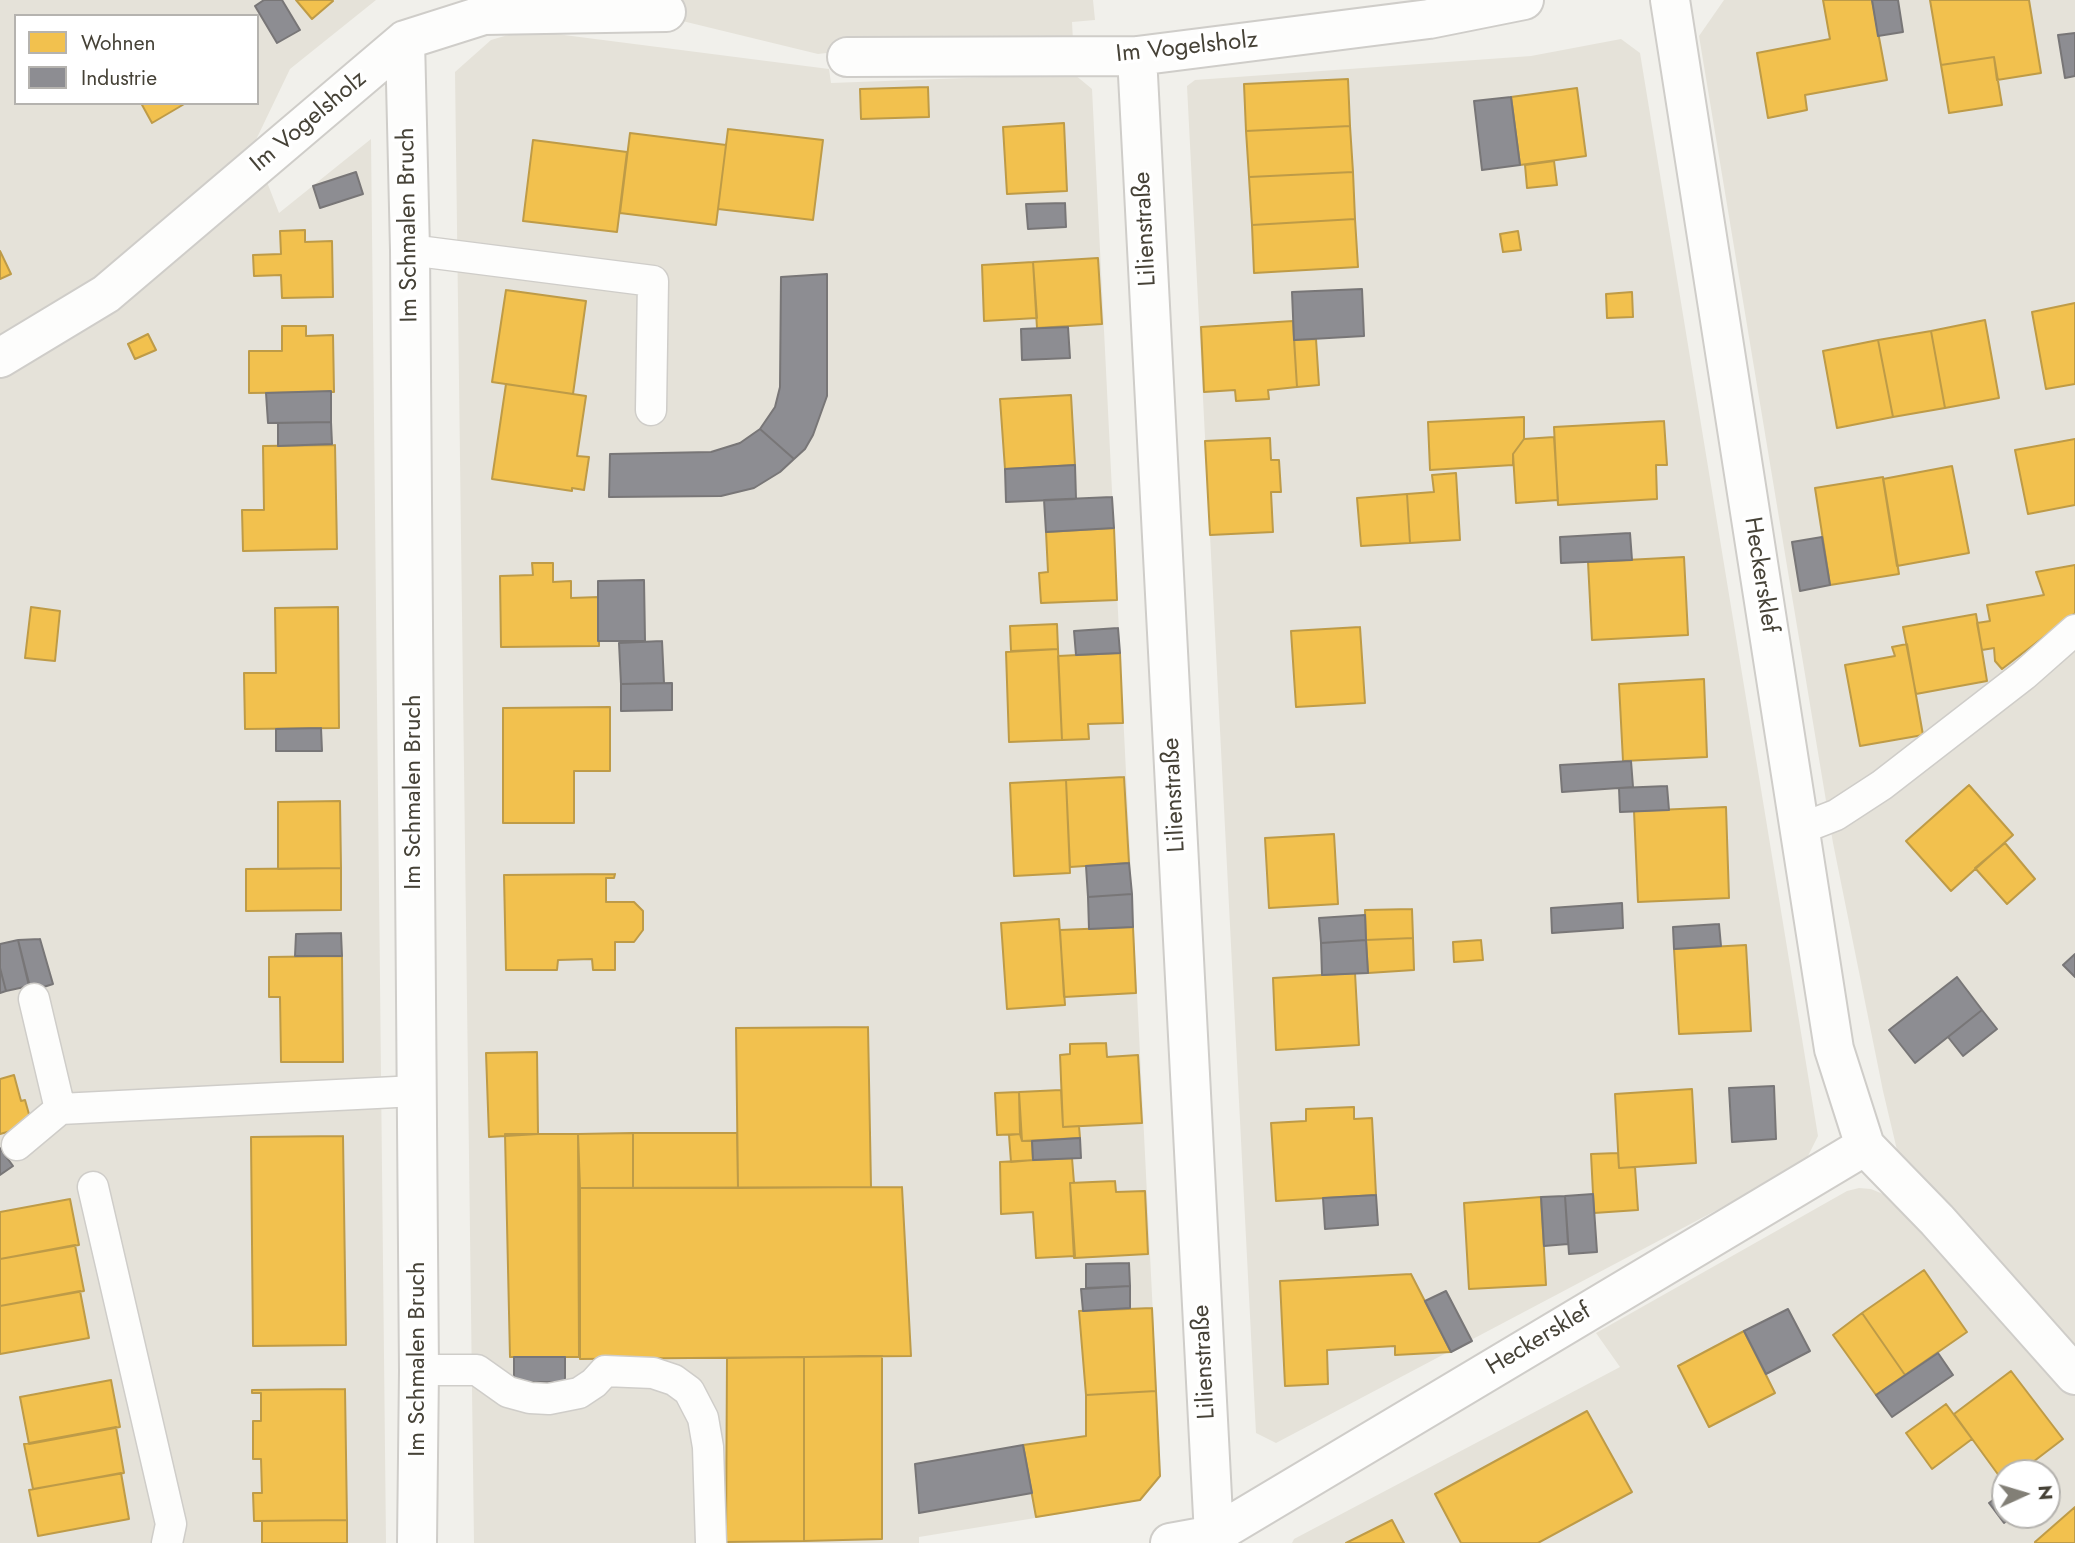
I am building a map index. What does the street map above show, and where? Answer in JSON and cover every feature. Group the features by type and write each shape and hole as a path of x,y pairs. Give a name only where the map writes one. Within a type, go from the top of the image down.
{"street":[{"name":"Im Vogelsholz","path":"847,57 1137,56 1429,19 1524,0"},
{"name":"Heckersklef","path":"1670,0 1834,1049 1865,1146 1937,1220 2075,1375"},
{"name":"Im Vogelsholz","path":"0,358 106,294 405,40 484,15 666,12"},
{"name":"Im Schmalen Bruch","path":"405,40 410,250 419,1370 417,1543"},
{"name":"Lilienstraße","path":"1137,56 1215,1539"},
{"name":"Heckersklef","path":"1215,1539 1865,1146"},
{"path":"1170,1543 1215,1539"}],"lane":[{"path":"410,250 653,281 652,410"},
{"path":"1800,829 1836,815 1882,785 2024,675 2075,630"},
{"path":"34,999 61,1109"},
{"path":"17,1145 61,1109 416,1091"},
{"path":"93,1187 171,1524 167,1543"},
{"path":"419,1370 477,1370 508,1392 530,1398 550,1399 579,1393 605,1371 653,1373 674,1380 689,1391 703,1418 708,1447 711,1543"}],"shaded area":[{"path":"0,0 376,0 290,69 253,146 279,213 371,139 386,1543 0,1543"},
{"path":"596,0 1093,0 1095,20 1072,22 1073,41 944,39 818,54"},
{"path":"1724,0 2075,0 2075,1543 1292,1543 1294,1539 1620,1367 1596,1333 1847,1191 1871,1189 1911,1209 1883,1091 1833,843 1699,36"},
{"path":"525,30 829,69 831,83 1074,74 1092,89 1161,1476 1139,1501 919,1537 919,1543 474,1543 455,72 491,40"},
{"path":"1621,39 1640,53 1818,1136 1804,1164 1276,1443 1256,1433 1187,86 1195,80 1531,56"}],"building: Wohnen":[{"path":"296,0 332,0 333,1 312,19"},
{"path":"1823,0 1872,0 1887,80 1805,95 1807,110 1768,118 1757,53 1830,39"},
{"path":"1930,0 2029,0 2041,73 1997,80 1994,57 1941,65"},
{"path":"1994,57 2002,105 1949,113 1941,65"},
{"path":"1348,79 1350,126 1246,131 1244,84"},
{"path":"928,87 929,117 861,119 860,89"},
{"path":"1577,88 1586,156 1520,165 1511,97"},
{"path":"142,105 183,105 152,123"},
{"path":"1064,123 1067,191 1007,194 1003,127"},
{"path":"1350,126 1353,172 1249,177 1246,131"},
{"path":"728,129 823,140 813,220 718,209"},
{"path":"630,133 726,145 716,225 620,213"},
{"path":"533,140 627,152 617,232 523,221"},
{"path":"1554,161 1557,185 1527,188 1525,165"},
{"path":"1353,172 1355,219 1252,225 1249,177"},
{"path":"1355,219 1358,267 1254,273 1252,225"},
{"path":"305,230 305,242 332,241 333,297 282,298 281,275 254,276 253,255 281,254 280,231"},
{"path":"1518,231 1521,250 1503,252 1500,234"},
{"path":"0,251 11,274 0,279"},
{"path":"1098,258 1102,324 1037,328 1033,262"},
{"path":"1033,262 1037,318 984,321 982,265"},
{"path":"506,290 586,301 573,394 492,382"},
{"path":"1632,292 1633,317 1607,318 1606,294"},
{"path":"2075,303 2075,384 2046,389 2032,312"},
{"path":"1985,320 1999,398 1945,408 1931,331"},
{"path":"1293,321 1297,387 1268,390 1269,399 1236,401 1235,390 1204,392 1201,327"},
{"path":"282,326 306,326 306,336 333,335 334,392 249,393 249,351 282,351"},
{"path":"1931,331 1945,408 1893,417 1878,340"},
{"path":"148,334 156,350 135,359 128,344"},
{"path":"1316,339 1319,385 1297,387 1294,340"},
{"path":"1878,340 1893,417 1837,428 1823,351"},
{"path":"506,384 586,396 577,456 589,457 584,490 572,488 572,491 492,479"},
{"path":"1071,395 1075,465 1005,469 1000,399"},
{"path":"1524,417 1524,439 1513,454 1513,465 1430,470 1428,422"},
{"path":"1664,421 1667,465 1656,465 1657,499 1558,505 1554,427"},
{"path":"1554,437 1558,500 1516,503 1513,454 1524,439"},
{"path":"1270,438 1271,460 1279,460 1281,492 1271,492 1273,532 1210,535 1205,441"},
{"path":"2075,439 2075,505 2028,514 2015,450"},
{"path":"335,445 337,549 243,551 242,510 264,510 263,446"},
{"path":"1952,466 1969,553 1897,566 1883,479"},
{"path":"1456,473 1460,540 1410,543 1407,494 1434,492 1432,475"},
{"path":"1883,477 1899,574 1830,585 1815,488"},
{"path":"1407,494 1410,543 1361,546 1357,498"},
{"path":"1114,528 1117,600 1041,603 1039,573 1048,572 1046,532"},
{"path":"1684,557 1688,635 1592,640 1588,562"},
{"path":"532,563 553,563 553,582 571,581 571,598 599,597 599,646 501,647 500,576 533,575"},
{"path":"2075,565 2075,613 2002,669 1995,661 1994,648 1982,650 1977,623 1990,621 1987,605 2044,595 2036,572"},
{"path":"31,607 60,611 55,661 25,658"},
{"path":"338,607 339,728 245,729 244,673 276,673 275,608"},
{"path":"1976,614 1987,681 1916,694 1903,627"},
{"path":"1057,624 1058,649 1011,651 1010,626"},
{"path":"1360,627 1365,703 1296,707 1291,631"},
{"path":"1907,644 1923,735 1860,746 1845,665 1895,656 1892,647"},
{"path":"1058,649 1062,740 1009,742 1006,652"},
{"path":"1120,653 1123,723 1088,724 1089,739 1062,740 1058,656"},
{"path":"1704,679 1707,757 1623,761 1619,684"},
{"path":"610,707 610,771 574,771 574,823 503,823 503,708"},
{"path":"1124,777 1129,863 1070,867 1066,780"},
{"path":"1066,780 1070,873 1014,876 1010,783"},
{"path":"1969,785 2013,835 1951,891 1906,841"},
{"path":"340,801 341,868 278,869 278,802"},
{"path":"1726,807 1729,898 1638,902 1634,811"},
{"path":"1334,834 1338,904 1269,908 1265,838"},
{"path":"2005,843 2035,879 2007,904 1975,868"},
{"path":"341,868 341,910 246,911 246,869"},
{"path":"615,874 614,878 606,878 606,902 634,902 643,911 643,930 634,942 615,942 615,970 593,970 592,959 558,960 557,970 506,970 504,875"},
{"path":"1412,909 1413,938 1366,940 1365,910"},
{"path":"1059,919 1065,1005 1007,1009 1001,923"},
{"path":"1133,927 1136,993 1064,997 1060,930"},
{"path":"1413,938 1414,970 1368,973 1366,940"},
{"path":"1481,940 1483,960 1454,962 1453,942"},
{"path":"1746,945 1751,1031 1679,1034 1674,949"},
{"path":"342,956 343,1062 281,1062 280,997 269,997 269,957"},
{"path":"1355,973 1359,1045 1276,1050 1273,978"},
{"path":"868,1027 871,1187 738,1188 736,1028"},
{"path":"1106,1043 1107,1057 1138,1055 1142,1123 1063,1127 1060,1055 1070,1054 1070,1044"},
{"path":"537,1052 538,1134 489,1137 486,1053"},
{"path":"14,1075 21,1101 25,1100 32,1125 0,1134 0,1079"},
{"path":"1692,1089 1696,1163 1619,1168 1615,1094"},
{"path":"1061,1090 1063,1127 1079,1126 1080,1138 1022,1141 1019,1092"},
{"path":"1019,1092 1020,1134 997,1135 995,1093"},
{"path":"1354,1107 1354,1119 1372,1118 1376,1195 1276,1201 1271,1123 1306,1121 1306,1109"},
{"path":"633,1133 737,1133 738,1188 633,1188"},
{"path":"633,1133 633,1188 580,1188 578,1134"},
{"path":"505,1134 578,1134 579,1357 510,1357"},
{"path":"1020,1134 1022,1141 1032,1141 1033,1160 1011,1162 1009,1135"},
{"path":"343,1136 346,1345 253,1346 251,1137"},
{"path":"1618,1153 1619,1168 1635,1167 1638,1210 1594,1213 1591,1154"},
{"path":"1072,1158 1074,1183 1070,1183 1075,1256 1036,1258 1033,1212 1001,1214 1000,1162"},
{"path":"1115,1181 1116,1192 1145,1191 1148,1254 1074,1258 1070,1183"},
{"path":"902,1187 911,1356 580,1359 580,1188"},
{"path":"1541,1197 1546,1285 1469,1289 1464,1203"},
{"path":"70,1199 79,1245 0,1259 0,1212"},
{"path":"75,1245 84,1291 0,1306 0,1259"},
{"path":"1924,1270 1967,1332 1905,1375 1862,1313"},
{"path":"1411,1274 1451,1352 1395,1355 1395,1346 1327,1350 1328,1384 1285,1386 1280,1281"},
{"path":"80,1291 89,1338 0,1354 0,1306"},
{"path":"1152,1308 1156,1391 1086,1395 1079,1311"},
{"path":"1862,1313 1905,1375 1876,1395 1833,1335"},
{"path":"1744,1331 1775,1393 1709,1427 1678,1366"},
{"path":"882,1356 882,1539 804,1541 804,1357"},
{"path":"804,1357 804,1541 726,1542 727,1358"},
{"path":"2011,1371 2063,1439 2037,1459 1991,1459 1991,1465 1954,1414"},
{"path":"111,1380 120,1427 29,1444 20,1397"},
{"path":"345,1389 347,1520 254,1521 253,1493 262,1493 261,1459 253,1459 253,1421 261,1421 261,1393 252,1393 252,1390"},
{"path":"1156,1391 1160,1476 1140,1500 1036,1517 1023,1445 1086,1436 1086,1395"},
{"path":"1946,1404 1972,1439 1932,1469 1906,1433"},
{"path":"1587,1411 1632,1492 1538,1543 1461,1543 1435,1494"},
{"path":"116,1427 124,1473 33,1489 24,1444"},
{"path":"121,1473 129,1519 38,1536 29,1490"},
{"path":"2075,1507 2075,1543 2035,1543 2050,1529 2061,1529 2061,1519"},
{"path":"347,1520 347,1543 262,1543 262,1521"},
{"path":"1392,1520 1404,1543 1346,1543"}],"building: Industrie":[{"path":"264,0 282,0 300,30 277,43 255,6"},
{"path":"1872,0 1898,0 1903,32 1878,36"},
{"path":"2075,33 2075,76 2065,78 2058,35"},
{"path":"1511,97 1520,165 1482,170 1474,101"},
{"path":"356,172 363,194 320,208 313,186"},
{"path":"1065,203 1066,227 1028,229 1026,204"},
{"path":"827,274 827,396 813,435 805,449 794,459 760,429 775,407 780,387 781,277"},
{"path":"1362,289 1364,336 1294,340 1292,292"},
{"path":"1068,327 1070,358 1022,360 1021,329"},
{"path":"331,391 331,422 268,423 266,393"},
{"path":"331,422 332,444 278,446 278,423"},
{"path":"760,429 794,459 780,472 754,488 721,496 609,497 610,454 711,452 740,443"},
{"path":"1075,465 1076,499 1006,502 1005,469"},
{"path":"1112,497 1114,528 1046,532 1044,500"},
{"path":"1630,533 1632,560 1561,563 1560,537"},
{"path":"1822,537 1830,585 1800,591 1792,542"},
{"path":"644,580 645,641 598,641 598,581"},
{"path":"1118,628 1120,653 1076,655 1074,631"},
{"path":"662,641 664,683 621,684 619,643"},
{"path":"672,683 672,710 621,711 621,684"},
{"path":"321,728 322,751 276,751 276,729"},
{"path":"1631,761 1633,787 1562,792 1560,765"},
{"path":"1667,786 1669,810 1620,812 1619,788"},
{"path":"1129,863 1132,894 1088,897 1086,866"},
{"path":"1132,894 1133,927 1089,929 1088,897"},
{"path":"1622,903 1623,928 1552,933 1551,908"},
{"path":"1365,915 1366,940 1321,943 1319,918"},
{"path":"1719,924 1721,946 1674,949 1673,927"},
{"path":"341,933 342,956 295,956 296,934"},
{"path":"40,939 53,984 31,991 18,940"},
{"path":"18,940 29,986 6,991 0,968 0,944"},
{"path":"1366,940 1368,973 1322,975 1321,943"},
{"path":"2075,954 2075,977 2063,965"},
{"path":"0,968 6,991 0,993"},
{"path":"1957,977 1982,1010 1915,1063 1889,1030"},
{"path":"1982,1010 1997,1029 1963,1056 1948,1037"},
{"path":"1774,1086 1776,1139 1732,1142 1729,1088"},
{"path":"1080,1138 1081,1158 1033,1160 1032,1141"},
{"path":"0,1148 13,1166 0,1175"},
{"path":"1593,1194 1597,1252 1569,1254 1565,1196"},
{"path":"1376,1195 1378,1225 1325,1229 1323,1198"},
{"path":"1565,1196 1568,1244 1544,1246 1541,1197"},
{"path":"1129,1263 1130,1286 1086,1288 1086,1264"},
{"path":"1130,1286 1130,1308 1083,1311 1081,1289"},
{"path":"1446,1291 1472,1341 1451,1352 1425,1301"},
{"path":"1788,1309 1810,1351 1766,1374 1744,1331"},
{"path":"1938,1353 1953,1375 1892,1417 1876,1395"},
{"path":"514,1357 565,1357 565,1382 514,1382"},
{"path":"1023,1445 1032,1493 919,1513 915,1464"}]}
